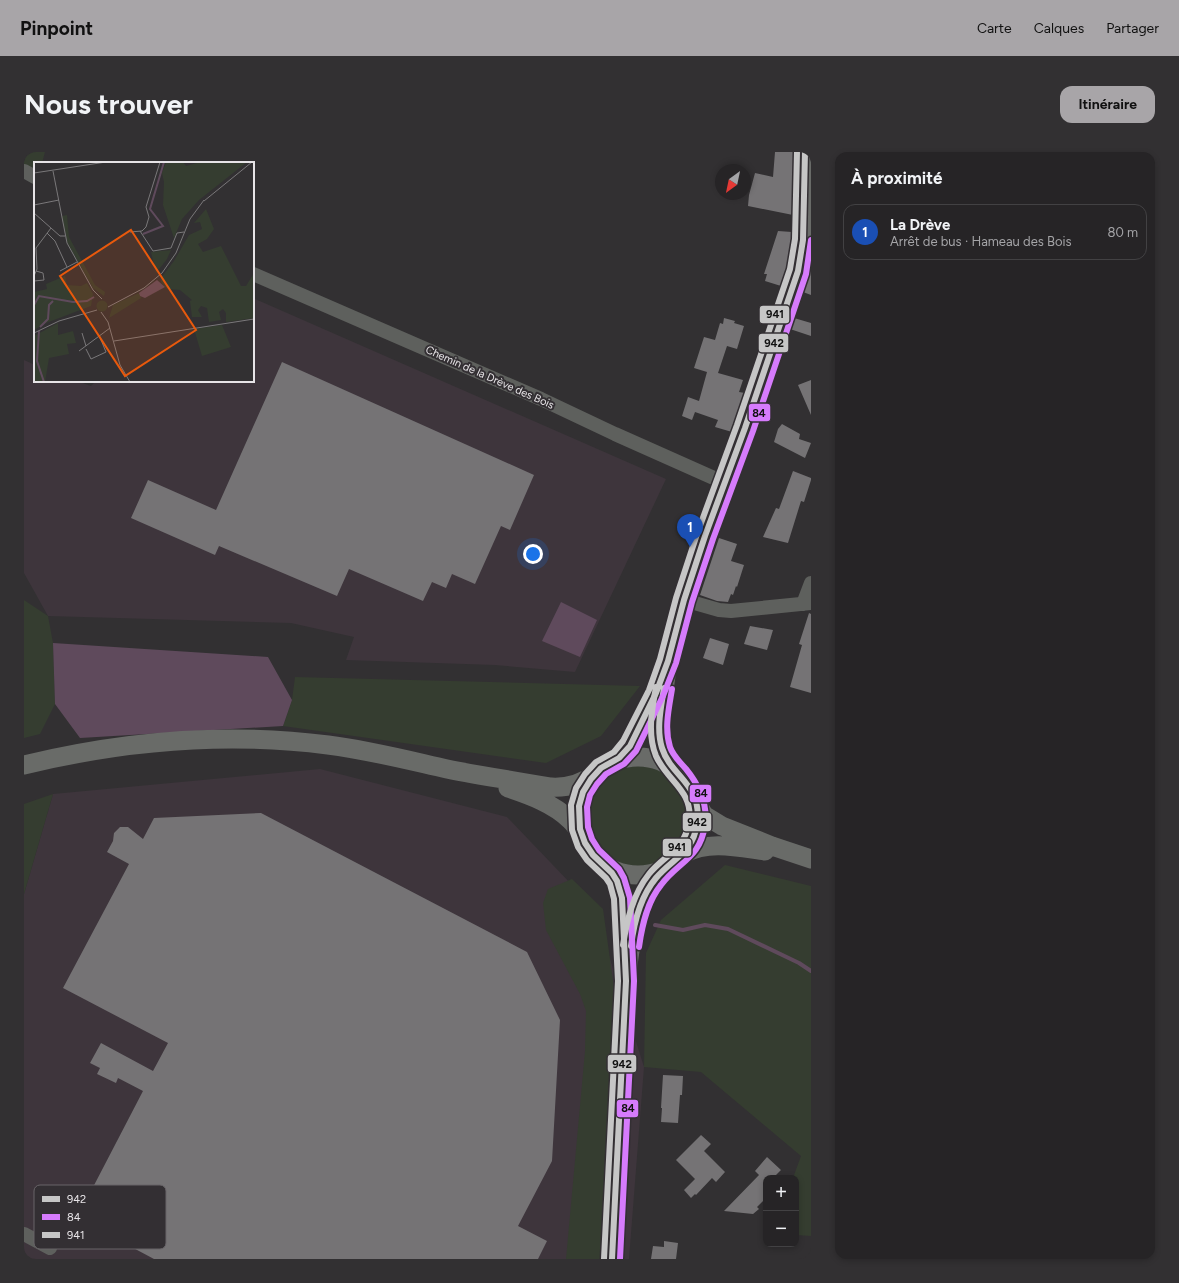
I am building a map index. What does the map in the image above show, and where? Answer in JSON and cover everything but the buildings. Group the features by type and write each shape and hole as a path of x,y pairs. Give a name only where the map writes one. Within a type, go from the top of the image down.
{"main road":[{"path":"24,765 88,751 133,744 183,740 223,739 297,742 327,745 368,752 448,769 557,788 580,783 614,761 624,753 636,736 656,693 668,661 684,600 704,536 761,384 800,264 803,240 805,152"},
{"path":"668,661 659,727 662,748 665,756 674,769 688,784 704,815 722,826 772,846 809,858"},
{"path":"614,761 628,757 648,757 662,761 674,769"},
{"path":"448,769 511,789 549,805 570,820 582,836 593,855 605,865 618,872 632,875 647,874 668,867"},
{"path":"582,836 578,821 579,806 586,785 596,773"},
{"path":"626,981 632,941 640,907 651,886 668,867 683,854 691,842 697,816 696,802"},
{"path":"683,854 700,846 721,846 809,858"},
{"path":"605,865 617,881 622,898 626,981 612,1259"}],"street":[{"path":"24,171 34,176"},
{"name":"Chemin de la Drève des Bois","path":"254,274 541,399 725,483"},
{"path":"684,600 719,610 731,611 807,604 811,584"},
{"path":"24,1234 34,1239"}],"shaded area":[{"path":"254,298 666,479 575,672 495,665 346,660 354,637 291,623 48,616 24,573 24,360 34,365 34,382 80,382 91,386 95,382 254,382"},
{"path":"561,602 597,620 580,657 542,641"},
{"path":"53,643 268,657 292,700 283,726 80,738 55,704"},
{"path":"320,769 507,817 594,908 644,1067 629,1259 24,1259 24,894 53,794"}],"green space":[{"path":"24,152 45,152 42,162 34,162 34,170 24,165"},
{"path":"24,600 48,616 53,643 55,704 40,734 24,738"},
{"path":"295,677 640,686 601,736 546,763 283,726 292,700"},
{"path":"638,766 657,769 674,780 685,797 688,816 685,835 674,852 657,863 638,866 619,863 602,852 591,835 588,816 591,797 602,780 619,769"},
{"path":"53,794 24,894 24,804"},
{"path":"725,865 811,886 811,1236 799,1235 799,1175 794,1175 801,1156 701,1072 644,1067 646,953 661,920"},
{"path":"572,879 603,909 615,995 602,1259 566,1259 585,1051 586,1011 580,994 546,930 543,903 548,889"}],"waterway":[{"path":"655,925 683,930 705,925 728,929 799,963 811,971"}],"transit line":[{"name":"941","path":"604,1259 618,981 614,899 610,884 606,878 587,860 578,847 572,830 571,805 576,788 585,774 596,762 614,752 623,741 649,690 660,659 676,598 697,534 737,425 790,269 795,239 797,152"},
{"name":"942","path":"612,1259 626,981 622,898 617,881 612,873 593,855 585,843 580,829 579,806 583,792 591,779 601,768 619,758 630,746 656,693 668,661 684,600 705,536 745,428 798,271 803,240 805,152"},
{"name":"84","path":"620,1259 634,981 630,898 624,878 619,869 599,850 592,839 588,827 587,807 590,795 597,784 606,774 624,764 636,751 663,696 676,663 692,602 713,539 753,431 806,274 811,240"},
{"name":"941","path":"623,945 626,926 635,899 643,882 655,867 679,846 687,831 689,822 688,802 684,794 661,765 653,748 651,722 656,687"},
{"name":"942","path":"631,946 636,919 650,885 662,871 687,849 695,834 697,824 698,810 691,790 666,758 660,741 660,718 664,688"},
{"name":"84","path":"639,947 644,922 652,899 668,877 694,853 699,845 705,825 706,817 704,802 699,788 691,775 673,753 668,740 668,718 672,689"}],"place":[{"name":"La Drève","path":"690,547"}]}
